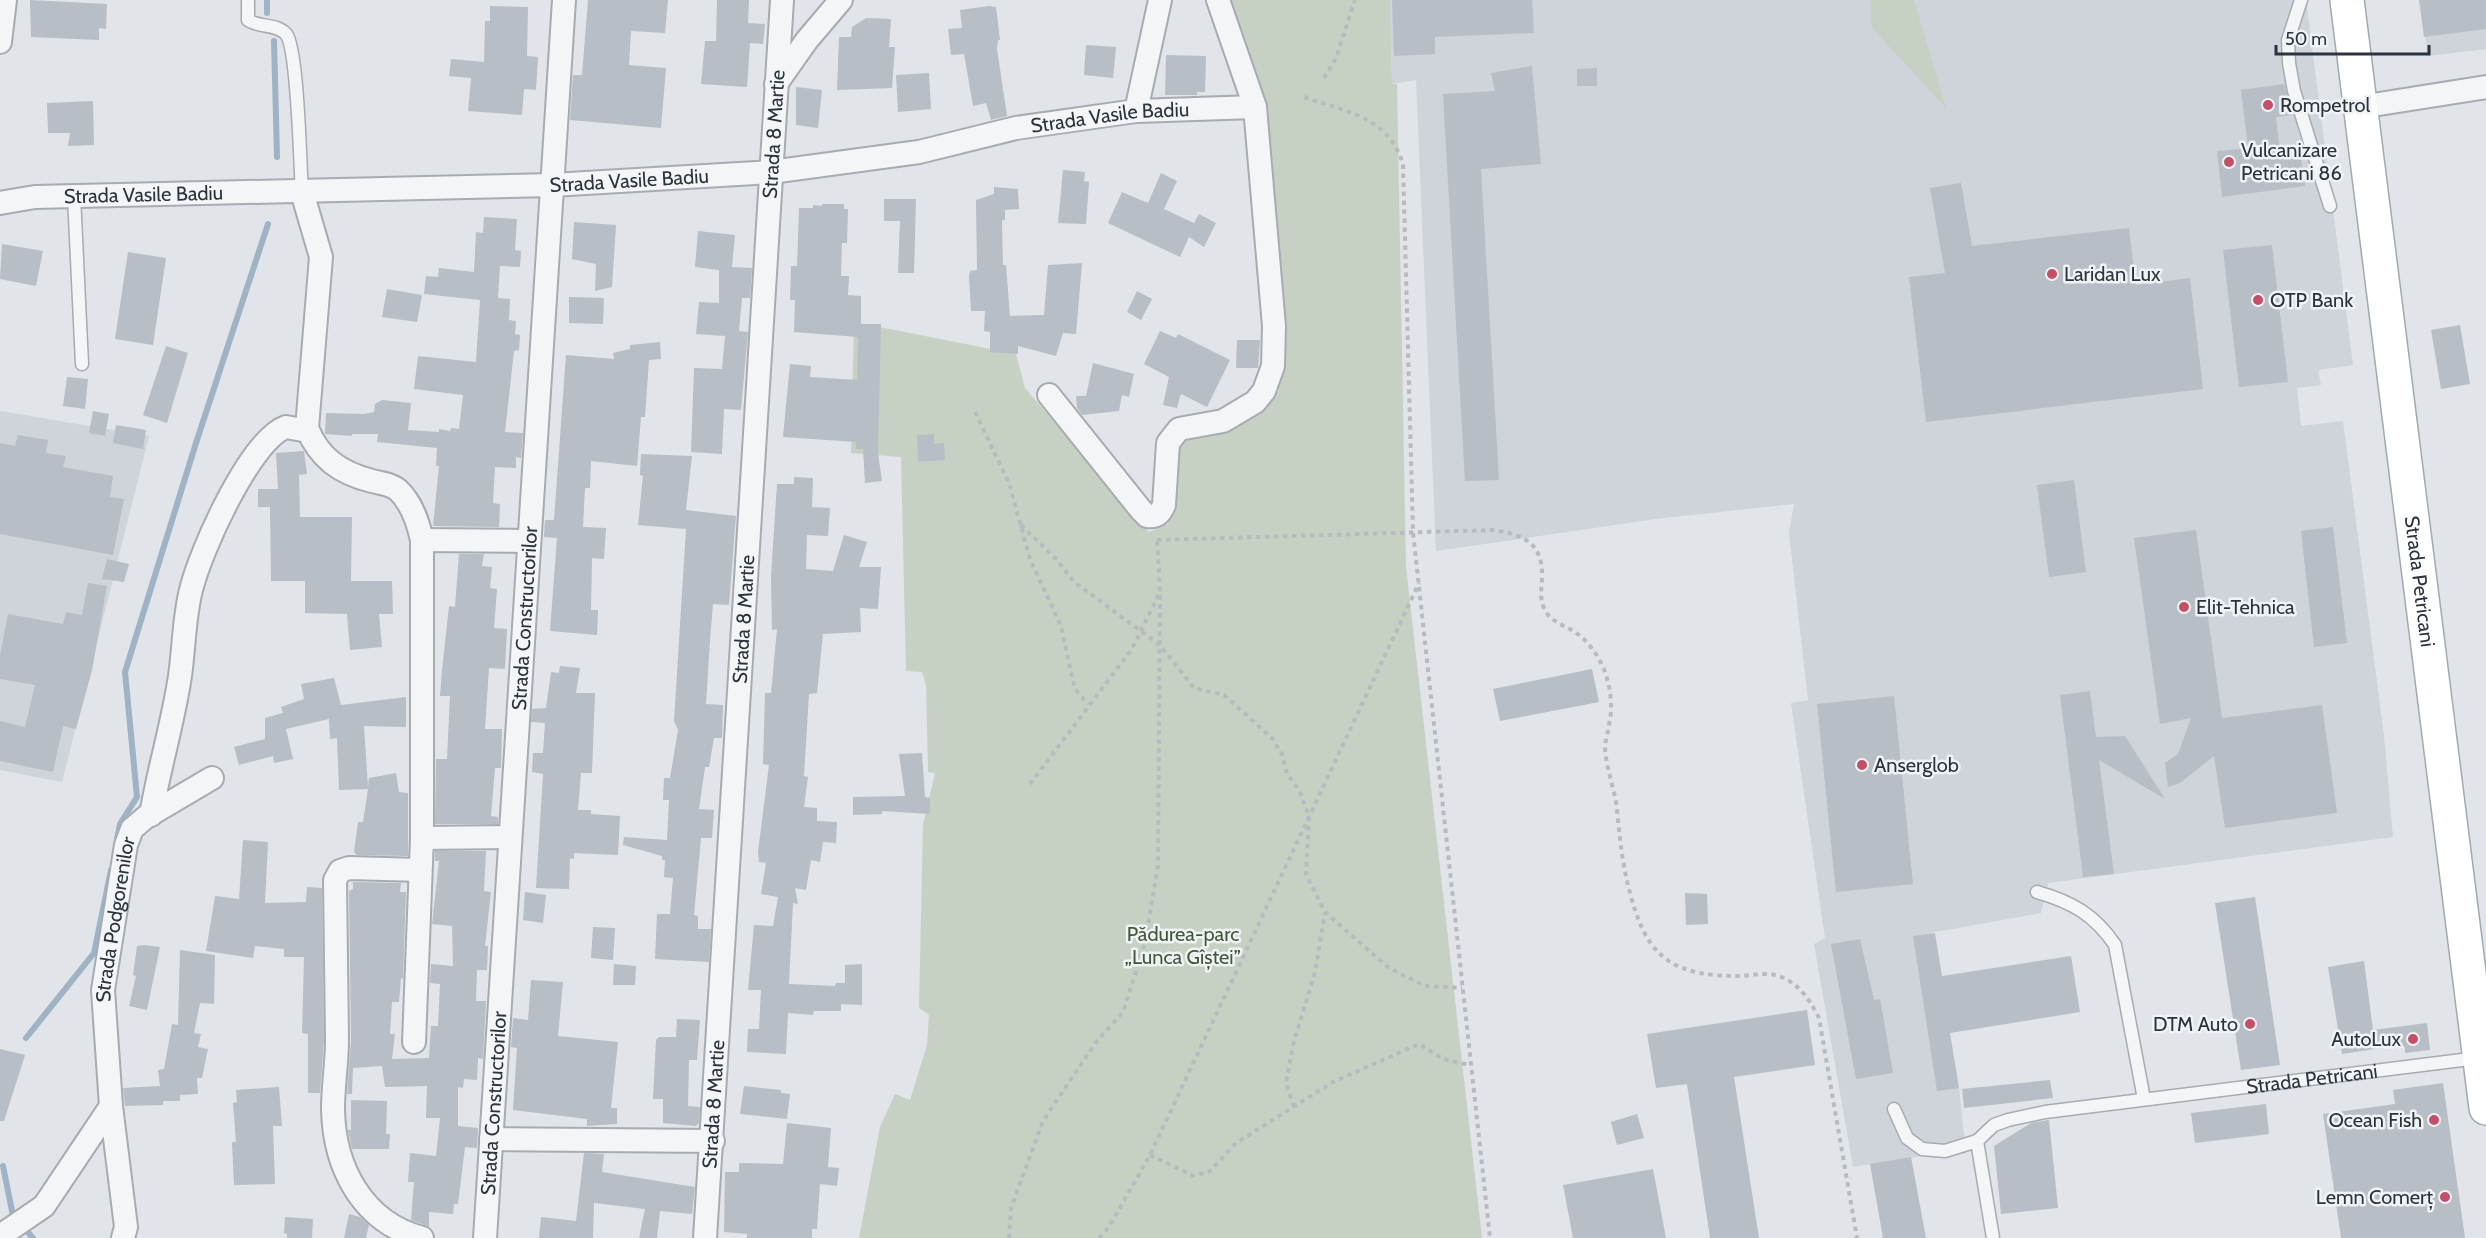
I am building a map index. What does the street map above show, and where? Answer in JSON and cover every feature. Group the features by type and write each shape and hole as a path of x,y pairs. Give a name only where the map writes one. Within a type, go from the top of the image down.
{"main road":[{"name":"Strada Petricani","path":"2348,0 2486,1108"}],"street":[{"path":"0,42 5,0"},
{"name":"Strada Constructorilor","path":"485,1238 527,542 564,0"},
{"name":"Strada 8 Martie","path":"705,1238 713,1141 771,172 774,87 782,0"},
{"path":"774,87 801,47 842,0"},
{"path":"1136,111 1160,0"},
{"path":"1049,395 1141,510 1147,516 1155,517 1161,514 1164,505 1168,443 1173,434 1179,429 1223,421 1241,411 1264,391 1273,366 1274,326 1255,107 1218,0"},
{"path":"2360,107 2486,87"},
{"name":"Strada Vasile Badiu","path":"0,203 35,197 552,185 771,172 919,152 1016,128 1136,111 1255,107"},
{"path":"302,192 321,257 313,372 307,400 308,431 315,447 337,468 345,473 396,488 412,511 422,540 422,838 414,1042"},
{"path":"151,815 180,677 191,589 210,542 232,493 270,437 286,427 308,431"},
{"path":"422,540 527,542"},
{"name":"Strada Podgorenilor","path":"123,1238 126,1227 111,1106 103,990 126,845 132,829 212,778"},
{"path":"422,838 509,837"},
{"path":"420,870 349,868 340,871 335,880 337,1062 333,1108 342,1163 356,1193 377,1215 395,1227 422,1238"},
{"path":"0,1236 44,1206 111,1106"},
{"path":"491,1139 713,1141"}],"lane":[{"path":"248,0 248,20 253,24 277,28 287,35 296,68 302,192"},
{"path":"2301,0 2288,40 2289,63 2294,91 2331,206"},
{"path":"74,196 82,364"},
{"path":"2037,892 2063,899 2081,908 2102,926 2115,945 2144,1099"},
{"name":"Strada Petricani","path":"1977,1141 1994,1125 2045,1112 2144,1099 2482,1067"},
{"path":"1894,1109 1907,1138 1922,1149 1945,1151 1977,1141 1993,1238"}],"path":[{"path":"1324,78 1336,58 1355,0"},
{"path":"1304,97 1380,126 1397,146 1403,164 1413,532 1490,1238"},
{"path":"975,412 1010,483 1030,559 1061,626 1075,689 1088,704"},
{"path":"1009,1238 1011,1208 1043,1120 1095,1042 1123,1012 1145,943 1158,866 1160,591 1155,517"},
{"path":"1021,525 1056,559 1074,582 1160,645 1194,688 1224,695 1272,738 1282,754 1287,774 1299,790 1309,816 1306,874 1325,912 1389,968 1425,986 1462,988"},
{"path":"1157,540 1494,530 1512,533 1529,542 1540,555 1542,576 1540,600 1547,615 1562,627 1577,634 1593,650 1604,668 1611,692 1610,722 1605,746 1617,810 1622,858 1632,902 1649,945 1664,958 1684,969 1700,973 1775,975 1794,984 1807,997 1819,1018 1857,1238"},
{"path":"1099,1238 1109,1227 1150,1155 1419,583"},
{"path":"1030,784 1088,704 1132,649 1160,591"},
{"path":"1294,1107 1286,1083 1293,1045 1315,972 1325,912"},
{"path":"1150,1155 1194,1176 1210,1171 1236,1143 1333,1082 1419,1044 1443,1059 1470,1065"}],"shaded area":[{"path":"1390,0 2306,0 2353,365 2318,370 2321,385 2297,388 2301,426 2343,421 2384,736 2393,837 2048,883 2041,913 1914,936 1959,1088 1966,1154 1933,1154 1853,1167 1814,944 1825,938 1791,703 1808,700 1789,533 1794,504 1663,518 1436,551 1416,80 1392,84"},
{"path":"2421,0 2486,0 2486,49 2428,56"},
{"path":"0,411 149,436 62,782 0,770"}],"green space":[{"name":"Pădurea-parc „Lunca Gîștei”","path":"1228,0 1390,0 1392,84 1397,84 1406,567 1482,1238 859,1238 880,1127 895,1094 910,1100 927,1045 929,1015 919,1008 923,825 935,773 928,772 926,685 922,672 906,671 901,457 851,453 854,322 1016,354 1025,388 1149,532 1168,524 1174,445 1229,424 1254,410 1279,391 1257,118"},
{"path":"1870,0 1914,0 1946,108 1872,28"}],"building":[{"path":"30,0 107,4 106,29 99,28 99,40 31,37"},
{"path":"588,0 668,0 665,33 631,31 629,65 666,68 661,128 570,120 573,75 582,75"},
{"path":"717,0 749,0 748,23 765,24 763,44 750,43 747,87 701,84 705,41 716,41"},
{"path":"1392,0 1532,0 1534,33 1435,37 1435,54 1394,56"},
{"path":"2419,0 2486,0 2486,29 2424,37"},
{"path":"490,6 528,7 527,56 538,57 536,90 524,89 522,115 468,111 471,78 449,76 451,59 484,62 485,21 490,21"},
{"path":"996,7 1000,40 998,40 997,49 1007,116 991,120 986,103 973,106 964,54 951,55 948,29 962,28 960,10"},
{"path":"866,18 891,19 889,47 895,47 892,88 837,90 839,37 851,37 852,27"},
{"path":"1086,45 1116,47 1113,78 1084,75"},
{"path":"1166,55 1206,56 1205,92 1197,92 1197,95 1165,95"},
{"path":"1532,66 1541,164 1481,169 1499,480 1465,481 1443,94 1495,91 1491,73"},
{"path":"1597,68 1597,86 1577,86 1577,69"},
{"path":"929,73 931,109 898,112 896,75"},
{"path":"2284,84 2293,115 2276,117 2280,152 2300,150 2305,186 2222,197 2217,151 2248,148 2241,90"},
{"path":"796,87 822,90 818,128 796,125"},
{"path":"93,101 94,145 68,146 70,133 48,133 47,103"},
{"path":"1063,170 1085,172 1084,181 1089,182 1086,224 1058,223"},
{"path":"1161,173 1177,181 1164,209 1194,223 1199,214 1216,223 1204,247 1189,237 1180,257 1108,223 1122,192 1148,203"},
{"path":"1961,183 1972,246 2129,228 2136,285 2190,278 2203,389 1926,422 1909,277 1945,273 1930,188"},
{"path":"994,187 1018,189 1019,209 1005,210 1005,220 1002,220 1003,265 1006,265 1010,316 1044,315 1048,265 1082,263 1076,334 1063,333 1056,356 1018,346 1018,354 990,352 990,332 984,331 985,311 971,311 969,276 970,271 977,270 976,200 994,194"},
{"path":"884,199 916,199 914,273 898,273 900,221 884,221"},
{"path":"822,204 844,204 844,209 848,209 847,243 842,243 841,276 849,276 848,295 861,296 861,324 881,324 878,453 882,481 865,483 863,449 856,449 856,442 783,437 790,364 811,366 810,377 857,380 858,337 794,332 795,300 790,300 791,266 797,266 799,208 813,208 813,205 822,206"},
{"path":"484,217 517,219 515,250 521,251 520,267 500,266 498,298 510,299 509,320 516,321 515,334 520,335 519,350 514,351 505,432 523,433 521,458 516,457 516,468 495,467 493,503 500,504 499,527 433,526 439,466 436,466 437,448 377,442 378,434 352,434 352,436 325,434 326,413 374,412 375,404 382,400 411,403 408,430 439,432 439,429 450,431 451,428 459,429 463,395 414,389 418,356 476,362 480,300 424,294 426,276 438,277 439,268 474,272 476,232 483,233"},
{"path":"574,222 616,225 612,287 595,291 596,264 572,259"},
{"path":"698,231 735,235 732,267 752,268 750,298 742,298 739,331 748,332 741,410 724,409 722,454 691,452 694,368 722,369 725,336 696,334 699,302 719,303 719,270 695,267"},
{"path":"2,244 43,251 36,286 0,279"},
{"path":"2272,245 2288,382 2239,387 2223,250"},
{"path":"128,252 166,258 153,345 115,339"},
{"path":"387,289 422,295 417,322 382,317"},
{"path":"1137,291 1152,299 1141,320 1127,312"},
{"path":"569,297 604,298 603,324 569,323"},
{"path":"2460,325 2470,384 2441,389 2431,330"},
{"path":"1160,331 1176,338 1178,334 1230,360 1207,407 1181,394 1177,408 1163,405 1169,377 1144,364"},
{"path":"1237,340 1260,340 1258,368 1236,368"},
{"path":"660,342 661,359 649,360 645,417 641,417 637,466 591,461 590,488 585,488 583,527 606,528 604,559 592,558 591,610 598,610 597,635 550,631 557,538 544,537 545,520 554,520 566,355 614,359 613,353 630,349 630,345"},
{"path":"166,346 188,353 167,423 143,415"},
{"path":"1093,363 1134,374 1129,397 1122,395 1119,411 1082,415 1077,408 1076,396 1086,396"},
{"path":"67,377 88,379 85,409 63,406"},
{"path":"93,411 109,414 105,436 89,433"},
{"path":"116,425 146,430 143,449 113,443"},
{"path":"934,434 934,444 944,443 945,460 918,462 917,435"},
{"path":"18,435 48,440 46,453 66,456 63,467 113,476 110,497 124,499 113,555 0,534 0,443 15,446"},
{"path":"304,451 307,474 299,475 300,517 352,517 351,581 392,581 393,614 379,614 382,647 350,650 347,614 305,613 305,581 271,581 270,507 258,507 258,489 278,489 276,453"},
{"path":"641,454 692,456 686,510 736,516 729,605 713,604 710,640 706,704 723,705 722,738 714,738 709,767 705,767 699,809 714,810 712,838 701,838 694,915 698,916 698,929 711,929 709,962 655,959 657,914 670,914 673,878 664,877 665,860 662,860 662,856 623,845 624,837 667,840 669,800 663,800 664,778 670,778 678,730 674,721 686,529 638,525 643,476 640,475"},
{"path":"794,477 813,478 812,507 830,508 828,536 807,535 806,569 833,571 844,535 867,542 859,567 881,567 878,609 860,608 861,632 823,634 817,693 809,694 804,776 808,777 804,807 817,808 817,821 837,822 836,843 823,842 820,862 811,860 806,890 795,888 798,904 793,903 789,984 835,986 836,983 845,983 845,965 862,964 862,1005 841,1004 841,1011 814,1011 813,1015 788,1013 786,1054 747,1052 748,1029 759,1029 761,990 748,990 754,925 773,926 778,897 761,894 766,863 759,862 758,852 769,765 763,764 765,693 771,693 777,629 772,630 771,576 777,484 794,484"},
{"path":"2074,480 2086,572 2049,577 2037,485"},
{"path":"2333,527 2347,643 2314,647 2301,531"},
{"path":"2196,530 2222,718 2322,705 2337,813 2225,828 2214,756 2180,783 2168,787 2165,763 2178,754 2191,718 2160,724 2134,538"},
{"path":"459,554 484,554 482,566 492,567 490,588 497,589 494,628 507,629 505,669 489,668 485,729 502,729 501,768 495,768 491,816 498,817 498,824 435,824 436,759 447,759 450,696 440,696 442,670 449,606 455,607"},
{"path":"107,559 129,564 124,582 102,579"},
{"path":"88,583 107,586 92,670 76,729 63,726 53,772 0,761 0,721 25,727 35,685 0,679 0,656 8,614 63,624 66,612 82,615"},
{"path":"560,666 580,668 576,693 595,693 592,773 581,773 578,810 591,810 591,814 620,816 618,855 574,853 574,859 570,858 569,889 536,888 543,774 532,772 533,753 543,753 545,723 531,722 532,709 546,708 551,672 559,673"},
{"path":"1592,669 1599,702 1500,721 1493,689"},
{"path":"334,678 341,705 406,697 406,727 364,726 368,787 369,778 396,773 399,792 408,793 408,856 357,855 354,852 358,822 363,822 368,789 339,790 337,738 330,739 329,719 286,729 293,759 274,763 273,756 239,765 234,747 265,739 265,718 283,713 281,707 304,699 301,684"},
{"path":"2090,691 2096,737 2125,736 2165,799 2099,760 2114,874 2083,877 2060,695"},
{"name":"Anserglob","path":"1894,696 1913,884 1836,892 1817,704"},
{"path":"922,753 925,797 930,798 930,814 882,811 882,814 853,815 853,797 905,796 899,754"},
{"path":"243,840 268,842 265,903 306,902 307,887 322,888 324,1040 320,1093 308,1093 308,1034 302,1033 304,957 284,957 284,949 255,946 253,958 206,951 215,896 239,899"},
{"path":"435,851 486,851 484,891 491,892 485,946 488,946 487,970 477,970 476,1001 486,1001 483,1059 478,1058 477,1080 464,1079 463,1088 458,1087 458,1126 478,1128 477,1148 465,1147 458,1204 454,1204 453,1214 429,1212 429,1227 411,1220 414,1182 408,1182 410,1153 436,1156 440,1118 426,1118 427,1086 385,1087 382,1066 353,1068 352,1094 347,1094 351,1040 349,891 353,889 353,882 401,883 400,892 406,892 403,979 401,978 399,1002 392,1002 390,1034 395,1034 392,1059 429,1058 431,1026 438,1026 440,984 430,983 431,964 453,966 452,926 432,924 439,861 435,861"},
{"path":"525,892 546,895 543,923 523,920"},
{"path":"1685,893 1707,894 1708,924 1686,925"},
{"path":"2255,897 2280,1065 2241,1070 2215,903"},
{"path":"593,927 615,928 613,960 591,958"},
{"path":"1935,933 1942,976 2071,956 2080,1012 1950,1033 1959,1088 1937,1091 1913,936"},
{"path":"1860,939 1874,1000 1880,999 1893,1073 1856,1079 1831,944"},
{"path":"137,946 160,947 147,1010 129,1006 136,976 133,975"},
{"path":"180,950 215,955 214,1004 200,1003 194,1033 201,1034 198,1047 208,1049 202,1078 197,1078 198,1094 180,1095 180,1101 163,1101 163,1105 125,1106 123,1088 160,1086 158,1070 164,1069 172,1024 178,1025"},
{"path":"2364,961 2373,1030 2427,1023 2430,1050 2405,1053 2405,1047 2394,1046 2342,1054 2328,967"},
{"path":"614,964 636,966 635,985 613,985"},
{"path":"531,980 563,982 558,1036 618,1042 611,1108 617,1108 617,1124 587,1126 587,1119 513,1110 517,1048 511,1047 513,1018 528,1020"},
{"path":"1807,1010 1815,1065 1734,1077 1759,1238 1710,1238 1687,1084 1656,1088 1647,1034"},
{"path":"677,1019 700,1020 697,1060 689,1060 688,1106 700,1107 699,1123 696,1126 663,1123 663,1099 653,1099 656,1040 659,1037 676,1037"},
{"path":"0,1049 25,1055 4,1121 0,1121"},
{"path":"2050,1080 2053,1098 1964,1108 1962,1089"},
{"path":"2443,1083 2465,1238 2341,1238 2323,1114 2395,1104 2393,1090"},
{"path":"744,1086 781,1090 781,1093 790,1094 787,1119 740,1114"},
{"path":"279,1087 282,1126 273,1126 275,1184 234,1185 232,1142 236,1142 233,1103 237,1102 236,1090"},
{"path":"351,1100 387,1101 386,1134 390,1134 389,1149 352,1149 348,1130 351,1130"},
{"path":"2266,1104 2269,1134 2195,1143 2191,1113"},
{"path":"1637,1114 1644,1138 1617,1145 1611,1122"},
{"path":"2049,1120 2058,1208 2001,1214 1994,1146 2031,1123"},
{"path":"787,1123 831,1128 828,1167 839,1168 837,1186 820,1184 817,1229 812,1229 812,1238 747,1238 747,1234 724,1232 725,1172 739,1172 739,1163 783,1164"},
{"path":"584,1153 604,1154 602,1172 695,1187 692,1214 660,1211 657,1238 639,1238 645,1209 594,1203 593,1238 539,1238 541,1217 576,1221"},
{"path":"1911,1157 1926,1238 1883,1238 1870,1164"},
{"path":"1653,1169 1666,1238 1573,1238 1563,1185"},
{"path":"349,1214 360,1217 369,1225 366,1238 344,1238"},
{"path":"285,1217 313,1219 312,1238 287,1238 287,1234 284,1233"}],"waterway":[{"path":"267,0 267,13"},
{"path":"274,41 277,157"},
{"path":"117,839 120,824 137,797 125,672 196,443 268,224"},
{"path":"26,1038 94,953 111,870"},
{"path":"3,1166 13,1216"},
{"path":"26,1230 33,1238"}],"place":[{"name":"Rompetrol","path":"2268,105"},
{"name":"Vulcanizare Petricani 86","path":"2229,162"},
{"name":"Laridan Lux","path":"2052,274"},
{"name":"OTP Bank","path":"2258,300"},
{"name":"Elit-Tehnica","path":"2184,607"},
{"name":"Anserglob","path":"1862,765"},
{"name":"DTM Auto","path":"2250,1024"},
{"name":"AutoLux","path":"2413,1039"},
{"name":"Ocean Fish","path":"2434,1120"},
{"name":"Lemn Comerț","path":"2445,1197"}]}
